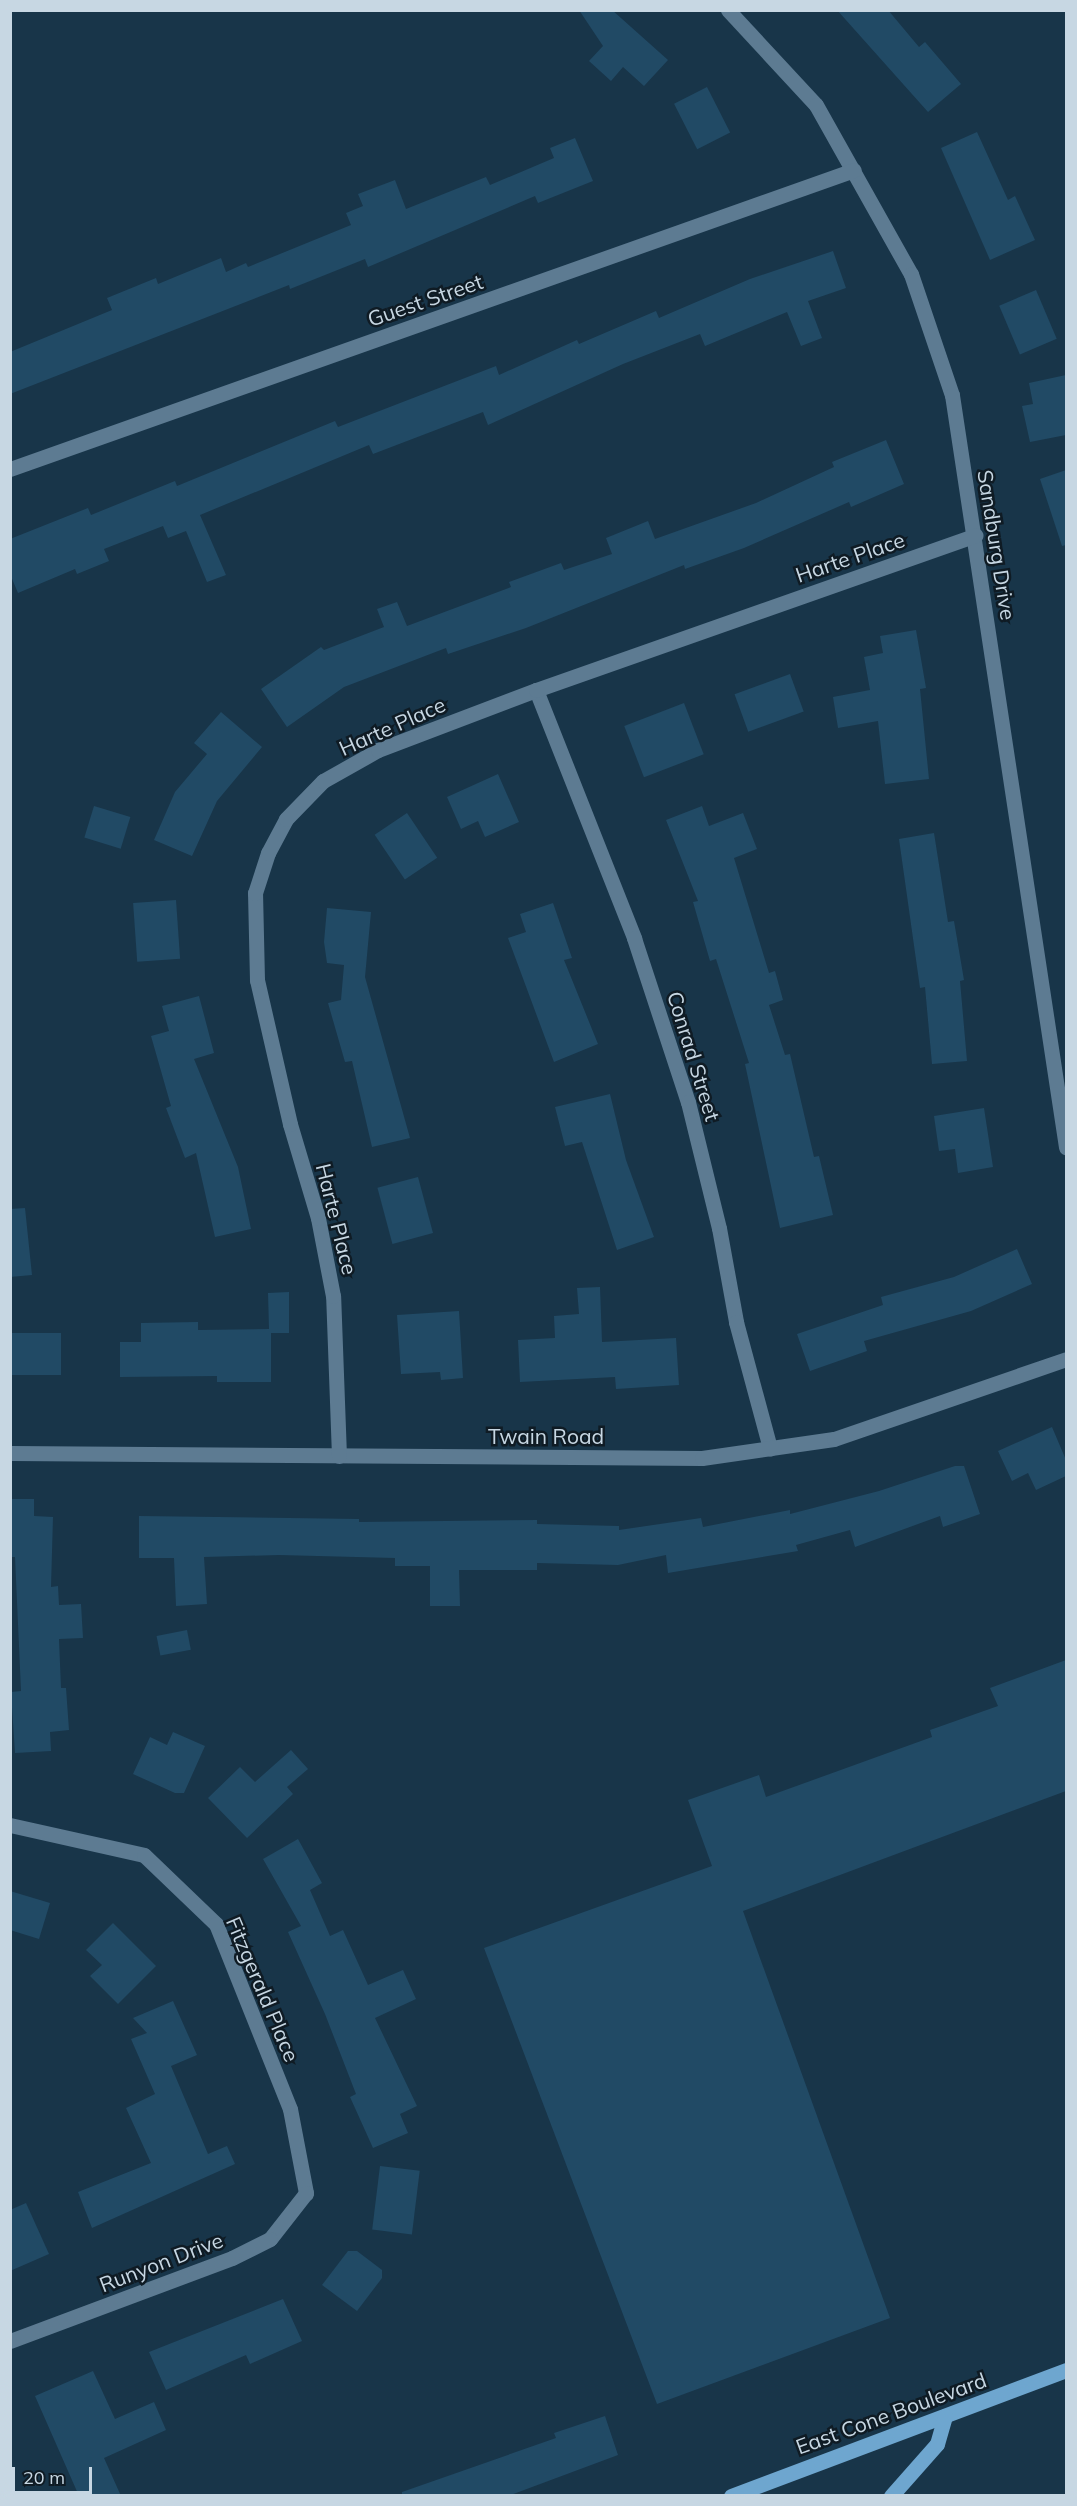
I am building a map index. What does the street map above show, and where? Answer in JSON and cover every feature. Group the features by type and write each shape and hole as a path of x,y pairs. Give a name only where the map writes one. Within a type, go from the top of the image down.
{"main road":[{"name":"East Cone Boulevard","path":"731,2496 1066,2370"},
{"path":"891,2496 937,2444 945,2416"}],"street":[{"name":"Sandburg Drive","path":"728,10 816,105 854,170 911,274 952,395 1066,1147"},
{"name":"Guest Street","path":"10,469 854,170"},
{"name":"Harte Place","path":"339,1456 333,1296 318,1218 290,1124 257,980 255,893 268,853 285,819 323,781 378,750 536,690 975,535"},
{"name":"Conrad Street","path":"536,690 634,938 688,1102 719,1228 736,1322 770,1448"},
{"name":"Twain Road","path":"10,1454 702,1458 834,1438 1066,1359"},
{"name":"Fitzgerald Place","path":"10,1826 144,1855 216,1924 290,2109 306,2193"},
{"name":"Runyon Drive","path":"10,2341 232,2258 270,2239 306,2193"}],"building":[{"path":"579,10 612,10 668,60 644,86 623,67 611,81 589,61 603,46"},
{"path":"837,10 888,10 919,47 925,42 961,84 928,112"},
{"path":"707,87 730,132 697,149 674,104"},
{"path":"977,132 1008,200 1015,196 1035,240 990,260 941,148"},
{"path":"575,138 593,181 538,203 535,196 368,267 365,259 290,289 289,285 10,394 10,352 112,310 107,298 156,278 158,284 221,258 226,272 246,263 248,267 351,225 346,213 363,206 358,194 395,180 406,209 486,177 490,185 554,158 550,148"},
{"path":"833,251 846,288 808,301 822,338 801,346 787,312 705,346 700,334 623,364 488,425 483,412 373,454 369,445 200,515 226,575 207,582 186,531 168,538 163,526 104,549 109,561 77,574 75,569 18,593 10,574 10,539 88,508 91,515 175,481 177,486 335,421 338,427 496,366 499,375 577,340 579,344 656,311 659,318 750,279"},
{"path":"1036,290 1057,339 1020,354 999,306"},
{"path":"1066,375 1066,435 1030,442 1022,406 1033,404 1029,383"},
{"path":"886,440 904,484 851,507 849,502 744,548 685,569 684,565 526,628 448,654 446,648 344,687 287,727 261,689 321,647 324,650 384,627 377,609 397,602 407,626 511,587 509,582 561,563 564,570 612,554 606,538 648,521 655,539 756,503 834,467 832,462"},
{"path":"1066,470 1066,545 1062,546 1040,479"},
{"path":"916,630 926,688 920,689 929,779 885,784 878,721 838,728 833,697 870,690 864,657 883,653 880,636"},
{"path":"790,674 804,712 748,732 735,694"},
{"path":"684,703 704,754 644,777 624,726"},
{"path":"221,712 262,747 217,801 192,856 154,840 175,792 207,754 194,743"},
{"path":"498,774 519,822 485,837 478,821 461,829 447,797"},
{"path":"94,806 130,817 121,849 84,838"},
{"path":"702,806 709,826 743,813 757,849 734,858 769,973 775,971 783,1000 769,1005 785,1055 790,1054 814,1157 819,1156 833,1215 780,1228 745,1064 749,1063 716,959 710,961 693,902 698,901 666,820"},
{"path":"407,813 437,858 405,880 375,835"},
{"path":"934,833 948,922 954,921 964,980 960,981 967,1061 932,1064 925,987 920,988 899,839"},
{"path":"176,900 180,959 137,962 133,903"},
{"path":"553,903 572,958 564,960 598,1044 554,1062 508,938 526,932 520,914"},
{"path":"327,908 371,912 365,977 410,1138 372,1147 352,1061 345,1062 328,1003 341,1000 344,965 327,963 324,942"},
{"path":"199,996 214,1053 194,1059 238,1167 251,1229 215,1237 196,1153 185,1158 166,1108 171,1106 151,1036 169,1031 162,1006"},
{"path":"610,1094 626,1160 654,1237 617,1250 582,1142 565,1146 555,1107"},
{"path":"984,1108 993,1167 958,1173 955,1149 939,1151 934,1116"},
{"path":"418,1177 433,1233 392,1244 377,1188"},
{"path":"25,1208 32,1275 10,1277 10,1209"},
{"path":"1017,1249 1032,1284 971,1311 864,1341 867,1351 810,1371 797,1334 883,1305 881,1297 954,1277"},
{"path":"600,1287 602,1342 676,1338 679,1385 616,1389 615,1377 520,1382 518,1340 555,1338 554,1316 579,1314 577,1288"},
{"path":"289,1292 289,1333 271,1333 271,1382 217,1382 217,1376 120,1377 120,1342 141,1342 141,1323 198,1322 198,1330 269,1329 268,1293"},
{"path":"459,1311 463,1378 441,1380 440,1372 401,1374 397,1315"},
{"path":"10,1333 61,1333 61,1375 10,1375"},
{"path":"1052,1427 1066,1460 1066,1476 1036,1490 1028,1473 1012,1481 998,1451"},
{"path":"955,1466 964,1466 980,1514 943,1527 940,1516 855,1547 850,1530 796,1545 798,1551 668,1573 666,1555 618,1565 537,1563 537,1570 459,1570 460,1606 430,1606 430,1566 395,1566 395,1558 279,1555 204,1557 207,1604 176,1606 174,1558 139,1558 139,1516 359,1519 359,1522 537,1520 537,1524 619,1526 619,1530 701,1518 703,1527 790,1510 790,1514 879,1491"},
{"path":"10,1499 34,1499 34,1516 53,1517 51,1587 58,1586 59,1605 81,1604 83,1638 59,1639 61,1688 66,1688 69,1730 50,1732 51,1751 15,1753 11,1692 21,1691 15,1557 10,1557"},
{"path":"187,1630 191,1650 160,1656 157,1636"},
{"path":"1066,1660 1066,1791 743,1911 890,2318 657,2404 484,1948 712,1866 688,1800 759,1775 766,1797 932,1737 930,1730 998,1706 990,1688"},
{"path":"173,1732 205,1746 184,1793 175,1793 133,1774 150,1737 167,1745"},
{"path":"291,1750 308,1769 287,1787 293,1794 247,1838 208,1798 240,1767 255,1782"},
{"path":"298,1839 322,1883 310,1890 330,1936 343,1930 368,1985 403,1970 416,1999 375,2018 417,2106 400,2114 408,2133 373,2148 350,2097 356,2094 325,2014 288,1932 301,1926 263,1859"},
{"path":"10,1891 50,1903 39,1939 10,1930"},
{"path":"113,1923 156,1966 118,2004 90,1976 102,1965 86,1950"},
{"path":"173,2001 197,2055 171,2066 208,2154 227,2146 235,2164 92,2228 78,2192 151,2163 126,2108 155,2094 131,2039 147,2033 133,2018"},
{"path":"380,2166 420,2171 412,2234 372,2230"},
{"path":"26,2203 49,2254 10,2271 10,2210"},
{"path":"348,2251 357,2251 382,2270 382,2278 357,2311 322,2285"},
{"path":"283,2299 302,2341 250,2364 246,2355 166,2390 149,2352"},
{"path":"93,2371 115,2419 154,2402 166,2430 104,2458 121,2496 79,2496 35,2396"},
{"path":"605,2416 618,2455 508,2496 402,2496 402,2492 556,2438 554,2433"}]}
